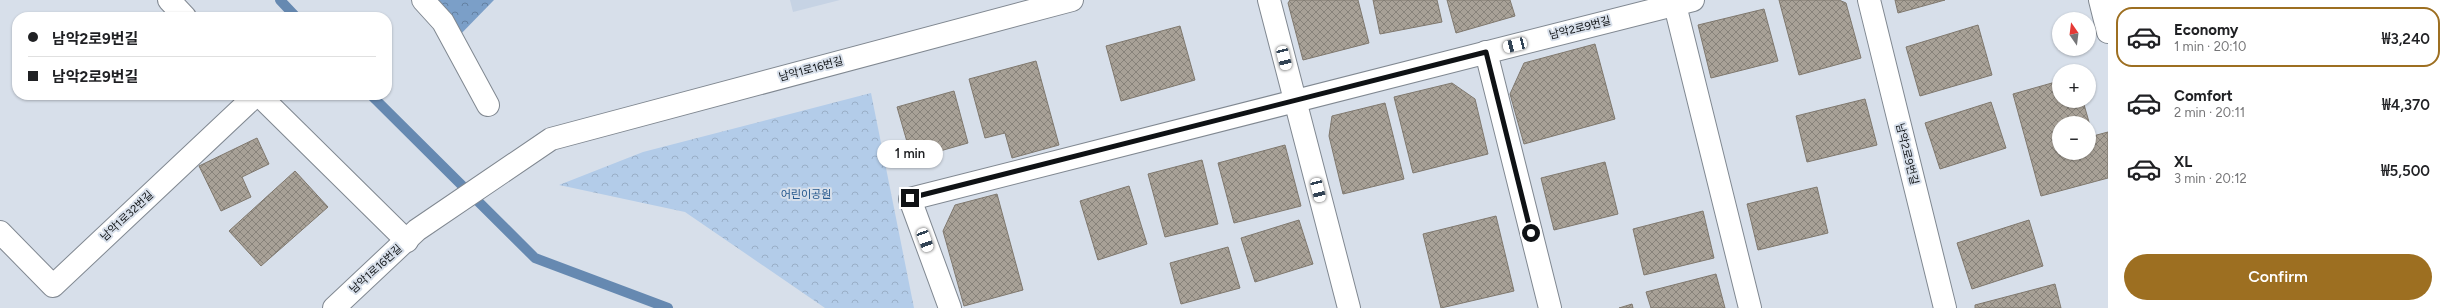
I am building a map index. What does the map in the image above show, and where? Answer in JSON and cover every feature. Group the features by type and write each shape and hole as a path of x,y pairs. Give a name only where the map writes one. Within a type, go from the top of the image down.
{"street":[{"path":"168,0 180,12"},
{"path":"423,0 444,22 488,105"},
{"name":"남악1로16번길","path":"334,308 412,235 551,139 1072,0"},
{"path":"1269,0 1349,308"},
{"name":"남악2로9번길","path":"1869,0 1945,308"},
{"path":"2100,0 2108,32"},
{"name":"남악2로9번길","path":"950,308 910,198 1684,2 1750,308"},
{"path":"1486,52 1550,308"},
{"name":"남악1로32번길","path":"0,232 53,286 251,100"},
{"path":"265,100 412,235"}],"shaded area":[{"path":"790,0 840,0 793,12"}],"green space":[{"path":"419,0 494,0 454,41"},
{"name":"어린이공원","path":"871,93 914,308 825,308 685,212 559,185 643,152"}],"building":[{"path":"1290,0 1358,0 1369,43 1303,60 1288,3"},
{"path":"1373,0 1437,0 1442,22 1380,34"},
{"path":"1447,0 1510,0 1515,16 1456,33"},
{"path":"1779,0 1839,0 1846,3 1861,58 1799,75"},
{"path":"1895,0 1945,0 1898,13"},
{"path":"1764,9 1778,61 1711,78 1698,25"},
{"path":"1978,25 1992,75 1920,96 1906,47"},
{"path":"1180,26 1195,80 1121,101 1106,46"},
{"path":"1595,44 1615,119 1524,144 1510,94 1524,63"},
{"path":"1036,61 1059,145 1012,158 1005,133 985,138 969,79"},
{"path":"1452,83 1475,99 1488,154 1413,173 1394,97"},
{"path":"2052,83 2052,108 2085,108 2087,116 2052,116 2052,160 2096,160 2096,135 2108,132 2108,178 2041,196 2013,94"},
{"path":"954,91 968,143 912,159 897,107"},
{"path":"1865,99 1877,145 1807,162 1796,116"},
{"path":"1991,102 2006,148 1940,169 1925,123"},
{"path":"1385,103 1404,179 1343,194 1329,136 1332,116"},
{"path":"257,138 269,164 242,177 251,197 221,211 199,166"},
{"path":"1285,145 1301,206 1234,223 1218,163"},
{"path":"1202,160 1218,224 1165,237 1148,174"},
{"path":"1605,162 1618,214 1554,230 1541,178"},
{"path":"295,171 328,207 261,266 229,231"},
{"path":"1129,186 1147,244 1098,260 1080,201"},
{"path":"1817,187 1828,233 1758,250 1747,204"},
{"path":"997,194 1023,290 964,306 943,231 955,205"},
{"path":"1703,211 1714,258 1644,275 1633,229"},
{"path":"1496,216 1514,291 1441,308 1423,234"},
{"path":"1299,220 1313,264 1255,282 1241,238"},
{"path":"2029,220 2043,266 1972,289 1957,243"},
{"path":"1228,247 1240,288 1181,304 1170,263"},
{"path":"1716,274 1725,308 1651,308 1646,292"},
{"path":"2055,284 2061,308 1975,308 1975,305"},
{"path":"1632,304 1633,308 1619,308"}],"waterway":[{"path":"280,0 291,12"},
{"path":"376,100 535,258 668,308"}],"route":[{"path":"910,198 1486,52 1531,233"}]}
